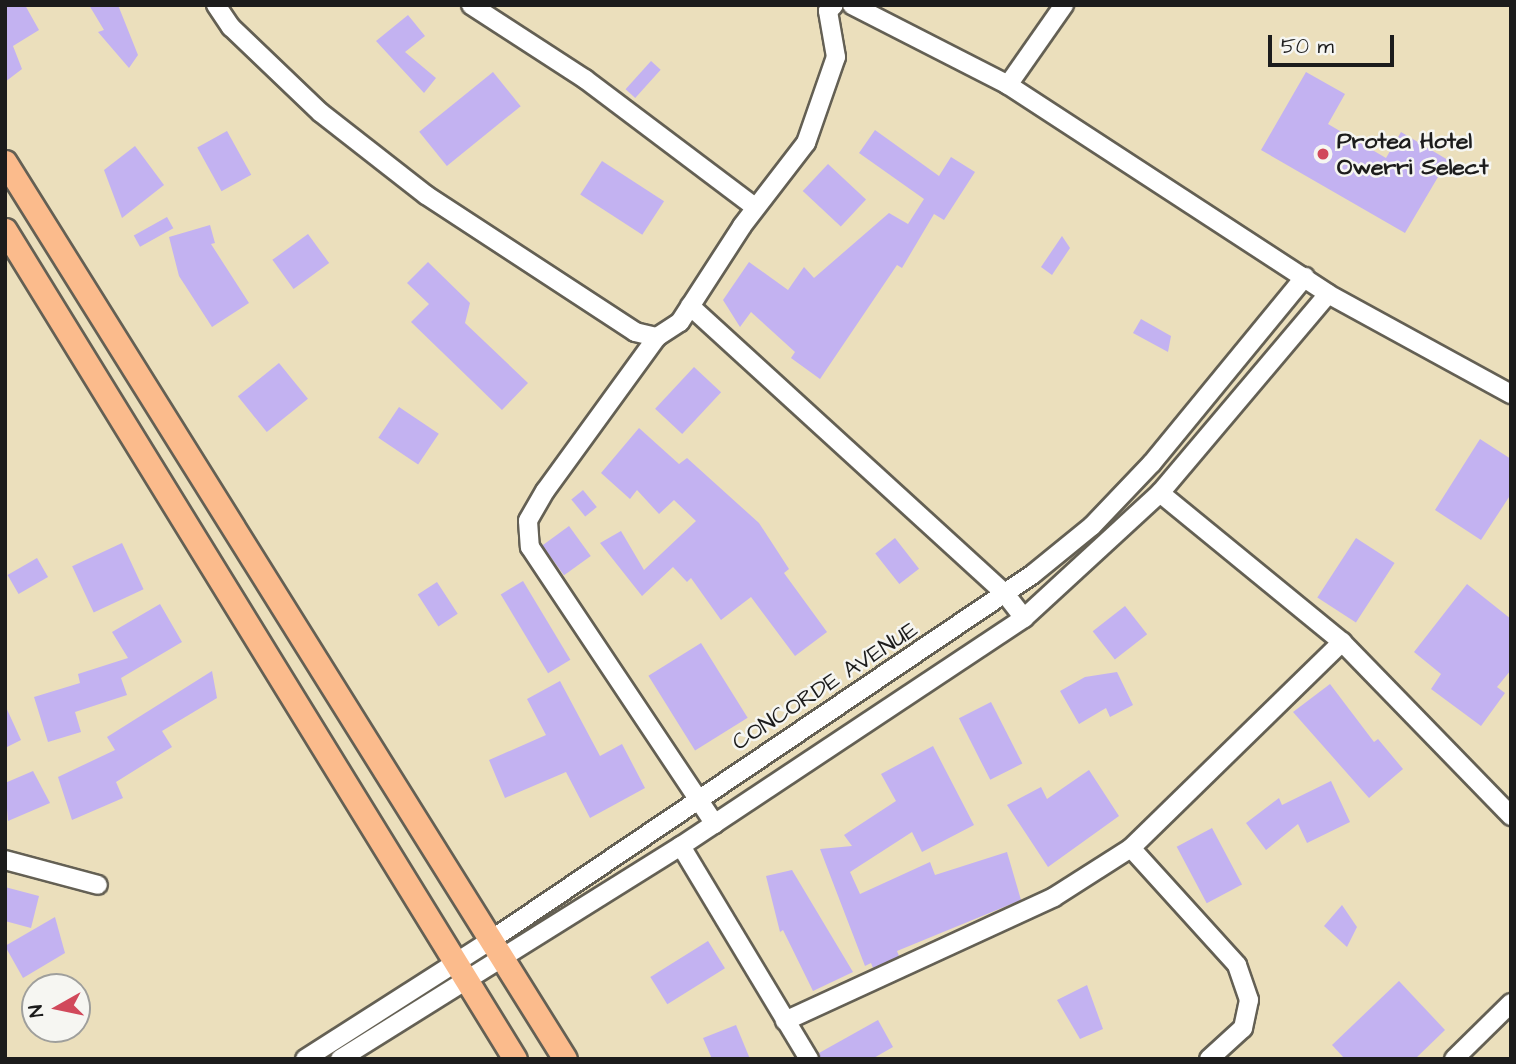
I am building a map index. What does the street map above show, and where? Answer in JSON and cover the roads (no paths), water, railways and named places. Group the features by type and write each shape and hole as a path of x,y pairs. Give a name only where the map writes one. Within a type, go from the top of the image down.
{"main road":[{"path":"5,162 499,948 565,1059"},
{"path":"5,230 514,1059"}],"street":[{"path":"471,5 585,79 755,207"},
{"path":"715,824 701,798 530,547 528,521 545,491 657,337 669,332 690,306 755,207 806,143 836,57 828,11 834,5"},
{"path":"852,5 1008,85 1328,293 1511,394"},
{"path":"1008,85 1064,5"},
{"path":"219,6 231,27 321,113 426,195 635,332 657,337"},
{"name":"CONCORDE AVENUE","path":"499,948 701,798 1006,595 1092,526 1122,495 1305,277"},
{"name":"CONCORDE AVENUE","path":"305,1059 681,846 1024,618 1160,493 1328,293"},
{"path":"690,306 1006,595 1024,618"},
{"path":"1160,493 1342,642 1511,816"},
{"path":"785,1021 1054,897 1132,848 1342,642"},
{"path":"681,846 808,1059"},
{"path":"1132,848 1237,965 1248,1000 1243,1028 1209,1059"},
{"path":"5,860 99,885"},
{"name":"CONCORDE AVENUE","path":"340,1059 462,971"},
{"path":"1454,1059 1511,1003"}],"place":[{"name":"Protea Hotel Owerri Select","path":"1323,154"}]}
